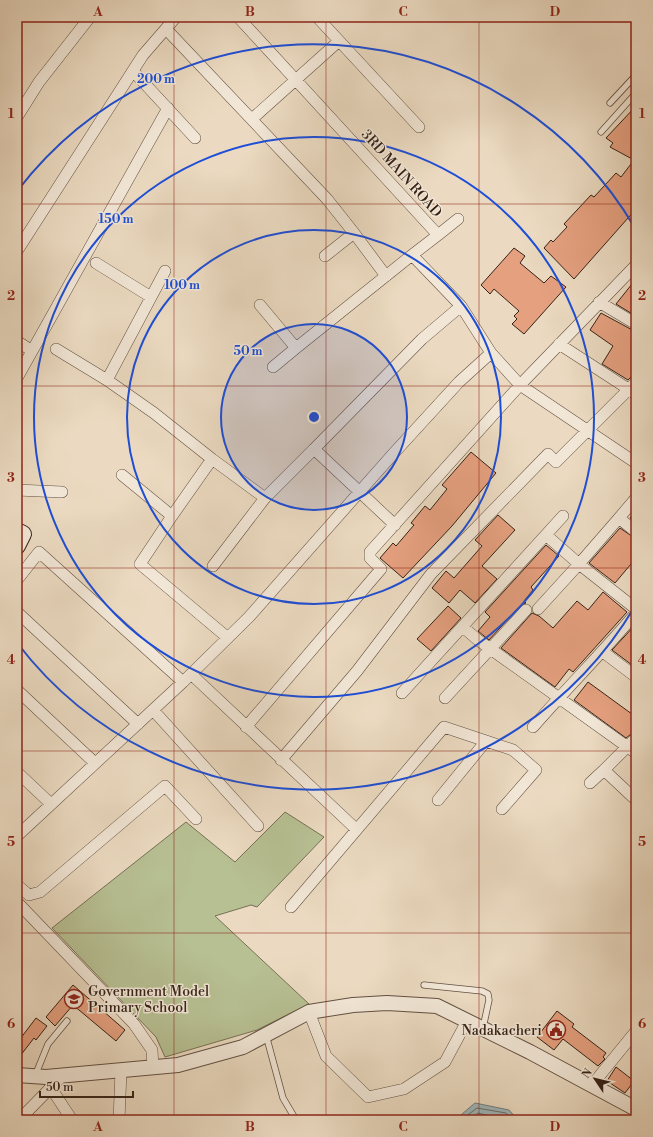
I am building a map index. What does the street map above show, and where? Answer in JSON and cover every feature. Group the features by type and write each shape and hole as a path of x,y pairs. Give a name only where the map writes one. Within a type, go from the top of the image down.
{"main road":[{"path":"17,531 24,534 17,546"}],"street":[{"path":"17,117 40,82 90,17"},
{"path":"17,251 143,55 176,17"},
{"name":"3RD MAIN ROAD","path":"238,17 438,235 273,367"},
{"path":"317,17 419,127"},
{"path":"166,29 327,200 386,276"},
{"path":"252,119 339,41"},
{"path":"133,71 195,138"},
{"path":"17,378 168,108"},
{"path":"438,235 458,219"},
{"path":"325,256 354,233"},
{"path":"412,255 461,306 491,352 520,385 636,463"},
{"path":"96,263 151,297"},
{"path":"246,727 381,569 369,555 520,385 636,265"},
{"path":"107,380 165,271"},
{"path":"599,302 636,324"},
{"path":"260,305 296,348"},
{"path":"213,566 265,498 422,339 461,306"},
{"path":"17,341 32,351"},
{"path":"281,760 357,671 431,574 548,454 556,462 634,388 559,344"},
{"path":"56,349 107,380 154,413 265,498"},
{"path":"17,836 187,678 249,617 459,382 491,352"},
{"path":"314,449 359,493 395,525"},
{"path":"212,458 140,564 228,638"},
{"path":"122,475 172,516"},
{"path":"17,490 62,492"},
{"path":"538,609 636,498"},
{"path":"402,693 564,516"},
{"path":"619,518 636,532"},
{"path":"546,535 579,564 636,609"},
{"path":"17,580 39,552 246,727 356,830"},
{"path":"445,698 526,610"},
{"path":"17,612 138,724"},
{"path":"534,727 558,698 603,652 636,614"},
{"path":"463,628 632,750"},
{"path":"603,652 636,677"},
{"path":"17,690 95,763"},
{"path":"153,710 258,826"},
{"path":"291,906 444,727 513,750 536,770 502,809"},
{"path":"590,783 604,770 632,750 636,738"},
{"path":"438,800 486,741"},
{"path":"604,770 636,800"},
{"path":"17,772 51,804"},
{"path":"153,1068 152,1050 134,1024 17,903 29,895 40,892 165,786 196,819"},
{"path":"17,885 29,895"},
{"path":"17,1075 63,1075 178,1065 243,1046 309,1012 353,1005 394,1004 437,1006 636,1109"},
{"path":"309,1012 326,1056 368,1097 404,1089 445,1062 467,1021"},
{"path":"592,1085 636,1031"},
{"path":"119,1120 121,1071"},
{"path":"19,1120 63,1075"},
{"path":"51,1088 72,1120"}],"lane":[{"path":"610,103 636,75"},
{"path":"601,132 636,92"},
{"path":"424,985 482,991 488,994 489,1000 483,1029"},
{"path":"35,1076 48,1044 67,1021"},
{"path":"266,1035 283,1098 296,1120"}],"green space":[{"path":"285,812 324,837 257,907 251,905 215,916 309,1004 257,1030 165,1057 156,1037 52,928 186,822 235,862"}],"water":[{"path":"475,1103 509,1110 518,1120 455,1120"}],"building":[{"path":"636,106 636,209 574,279 544,248 551,240 553,242 567,227 564,224 591,195 594,197 616,173 621,177 634,160 610,147 613,143 606,138"},
{"path":"514,248 525,256 520,263 544,283 551,276 566,287 524,334 512,324 517,319 514,316 519,311 494,289 490,294 481,285"},
{"path":"636,279 636,311 634,315 616,304"},
{"path":"601,313 636,332 636,372 628,380 602,364 613,346 590,330"},
{"path":"471,452 496,473 452,526 403,578 380,558 393,543 396,546 414,525 411,523 425,506 430,510 447,489 442,485"},
{"path":"636,511 636,523 630,518"},
{"path":"498,515 515,530 482,566 497,579 475,603 460,590 449,603 432,588 446,571 454,578 482,546 475,540"},
{"path":"620,528 636,539 636,568 631,564 615,583 589,563"},
{"path":"546,545 559,556 531,587 533,590 524,601 526,603 521,605 489,640 478,631 490,617 485,612"},
{"path":"603,592 627,612 573,672 569,669 555,687 501,648 532,613 539,616 553,628 577,601 588,610"},
{"path":"448,606 461,618 431,651 417,639"},
{"path":"636,624 636,668 612,650"},
{"path":"588,682 636,717 635,731 626,738 574,700"},
{"path":"73,985 125,1030 116,1041 73,1005 55,1026 46,1017"},
{"path":"557,1011 574,1024 572,1027 606,1053 603,1057 605,1059 598,1066 563,1039 554,1050 537,1037"},
{"path":"36,1018 47,1026 36,1040 34,1038 17,1060 17,1043"},
{"path":"616,1067 634,1081 625,1093 607,1081"}],"place":[{"name":"Government Model Primary School","path":"74,999"},
{"name":"Nadakacheri","path":"556,1030"}]}
